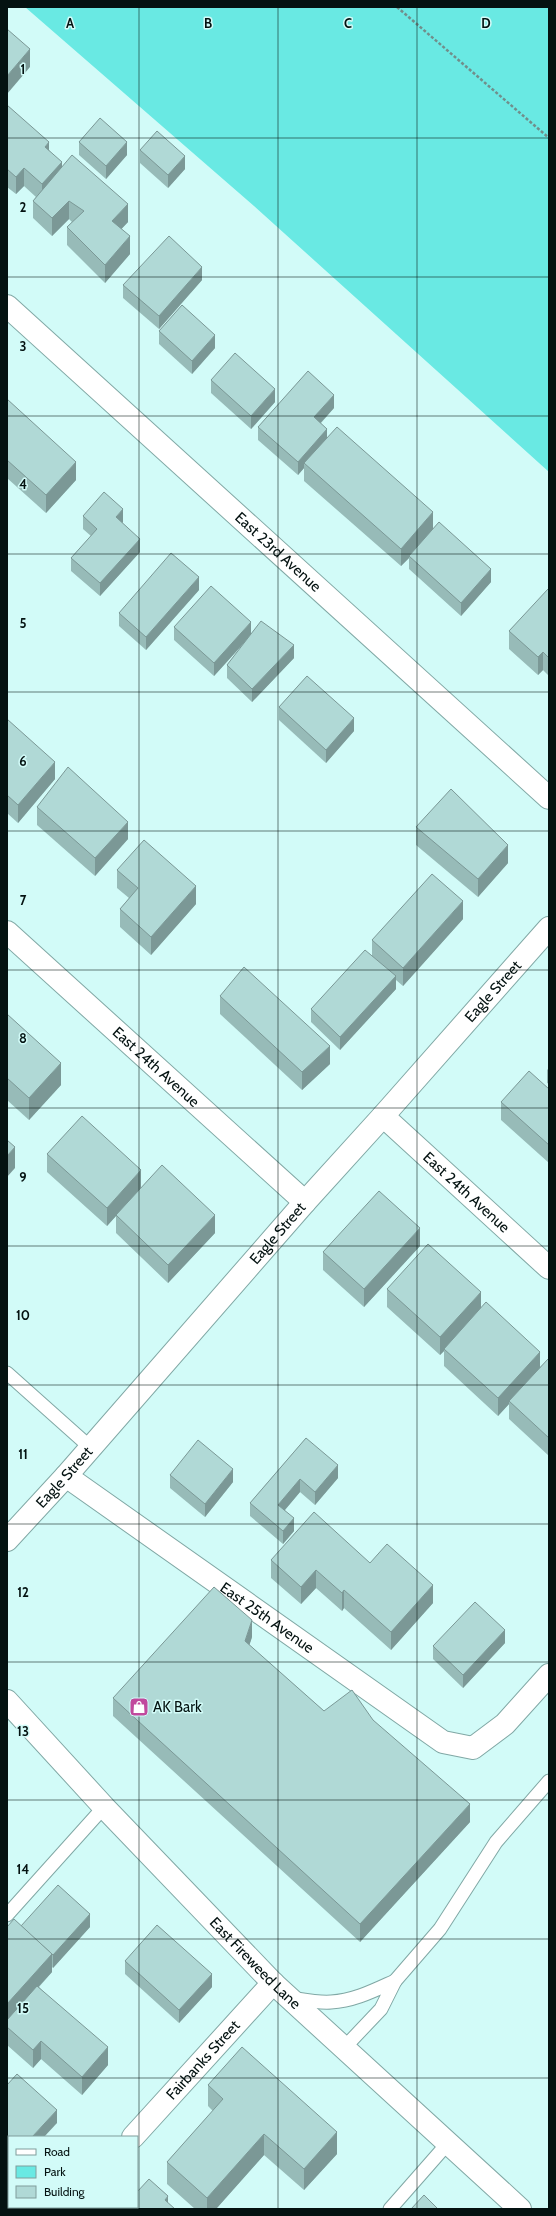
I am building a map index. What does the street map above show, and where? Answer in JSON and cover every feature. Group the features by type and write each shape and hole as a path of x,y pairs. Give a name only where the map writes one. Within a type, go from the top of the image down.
{"street":[{"name":"East 23rd Avenue","path":"7,306 549,798"},
{"name":"Eagle Street","path":"7,1540 66,1476 305,1202 549,928"},
{"name":"East 24th Avenue","path":"7,932 305,1202"},
{"name":"East 24th Avenue","path":"383,1116 549,1268"},
{"name":"East 25th Avenue","path":"66,1476 443,1742 474,1748 505,1724 549,1675"},
{"name":"East Fireweed Lane","path":"7,1701 104,1807 273,1983 520,2209"},
{"name":"Fairbanks Street","path":"134,2136 273,1983"}],"lane":[{"path":"7,1373 90,1448"},
{"path":"344,2048 381,2009 395,1980 440,1929 496,1842 549,1781"},
{"path":"7,1915 104,1807"},
{"path":"291,1998 336,2002 362,1995 395,1980"},
{"path":"390,2209 448,2143"}],"path":[{"path":"397,7 549,138"}],"green space":[{"path":"25,7 549,7 549,472 254,206"}],"building":[{"path":"7,29 30,49 7,76"},
{"path":"7,105 49,142 45,147 62,162 42,184 24,168 16,177 7,169"},
{"path":"100,118 127,142 106,166 79,142"},
{"path":"157,131 185,156 168,175 140,150"},
{"path":"72,155 128,204 112,221 130,236 105,265 67,227 84,211 69,201 52,218 33,201"},
{"path":"169,236 202,267 159,316 123,285"},
{"path":"182,305 215,335 192,361 159,331"},
{"path":"235,353 275,389 251,416 211,380"},
{"path":"308,371 334,395 314,417 327,429 298,462 258,427"},
{"path":"7,399 76,462 46,495 7,460"},
{"path":"337,427 433,512 401,549 304,463"},
{"path":"104,492 123,509 116,517 140,539 100,583 71,558 97,529 83,516"},
{"path":"439,522 491,569 461,603 409,556"},
{"path":"171,553 199,577 146,637 119,613"},
{"path":"211,586 251,622 214,663 174,627"},
{"path":"548,589 549,658 543,652 538,657 509,631"},
{"path":"261,621 294,645 252,689 227,665"},
{"path":"307,676 354,718 326,750 279,707"},
{"path":"7,719 55,762 18,805 7,795"},
{"path":"68,767 128,822 95,858 37,807"},
{"path":"451,789 508,845 478,879 416,827"},
{"path":"144,840 196,886 151,937 120,909 138,888 117,870"},
{"path":"432,874 463,901 403,968 372,940"},
{"path":"365,950 396,976 340,1037 311,1009"},
{"path":"244,967 330,1046 302,1072 220,996"},
{"path":"7,1014 61,1063 29,1098 7,1078"},
{"path":"529,1071 549,1089 549,1145 501,1102"},
{"path":"82,1116 141,1170 107,1208 47,1154"},
{"path":"7,1140 15,1147 7,1156"},
{"path":"162,1165 215,1215 168,1265 116,1215"},
{"path":"379,1191 420,1228 364,1289 323,1252"},
{"path":"428,1244 481,1292 440,1337 387,1289"},
{"path":"486,1302 540,1352 498,1398 444,1349"},
{"path":"548,1359 549,1360 549,1438 509,1401"},
{"path":"306,1438 338,1465 315,1492 300,1479 278,1505 294,1518 283,1531 250,1503"},
{"path":"198,1440 233,1469 205,1504 170,1475"},
{"path":"314,1512 370,1563 387,1544 433,1585 391,1632 344,1590 342,1593 316,1570 301,1587 271,1560"},
{"path":"214,1587 252,1620 245,1641 324,1711 352,1690 373,1720 470,1804 360,1924 113,1698"},
{"path":"475,1602 505,1630 463,1675 433,1646"},
{"path":"58,1885 90,1914 53,1955 21,1926"},
{"path":"14,1919 52,1954 7,2004 7,1927"},
{"path":"157,1925 212,1974 179,2010 125,1961"},
{"path":"37,1986 108,2047 82,2077 41,2041 33,2050 7,2027 7,2020"},
{"path":"242,2047 337,2132 304,2169 264,2134 207,2198 167,2162 223,2099 208,2085"},
{"path":"17,2074 57,2110 33,2136 7,2136 7,2085"},
{"path":"149,2179 168,2196 165,2200 175,2209 122,2209 138,2208 138,2191"},
{"path":"424,2195 438,2209 411,2209"}],"place":[{"name":"AK Bark","path":"139,1707"}]}
